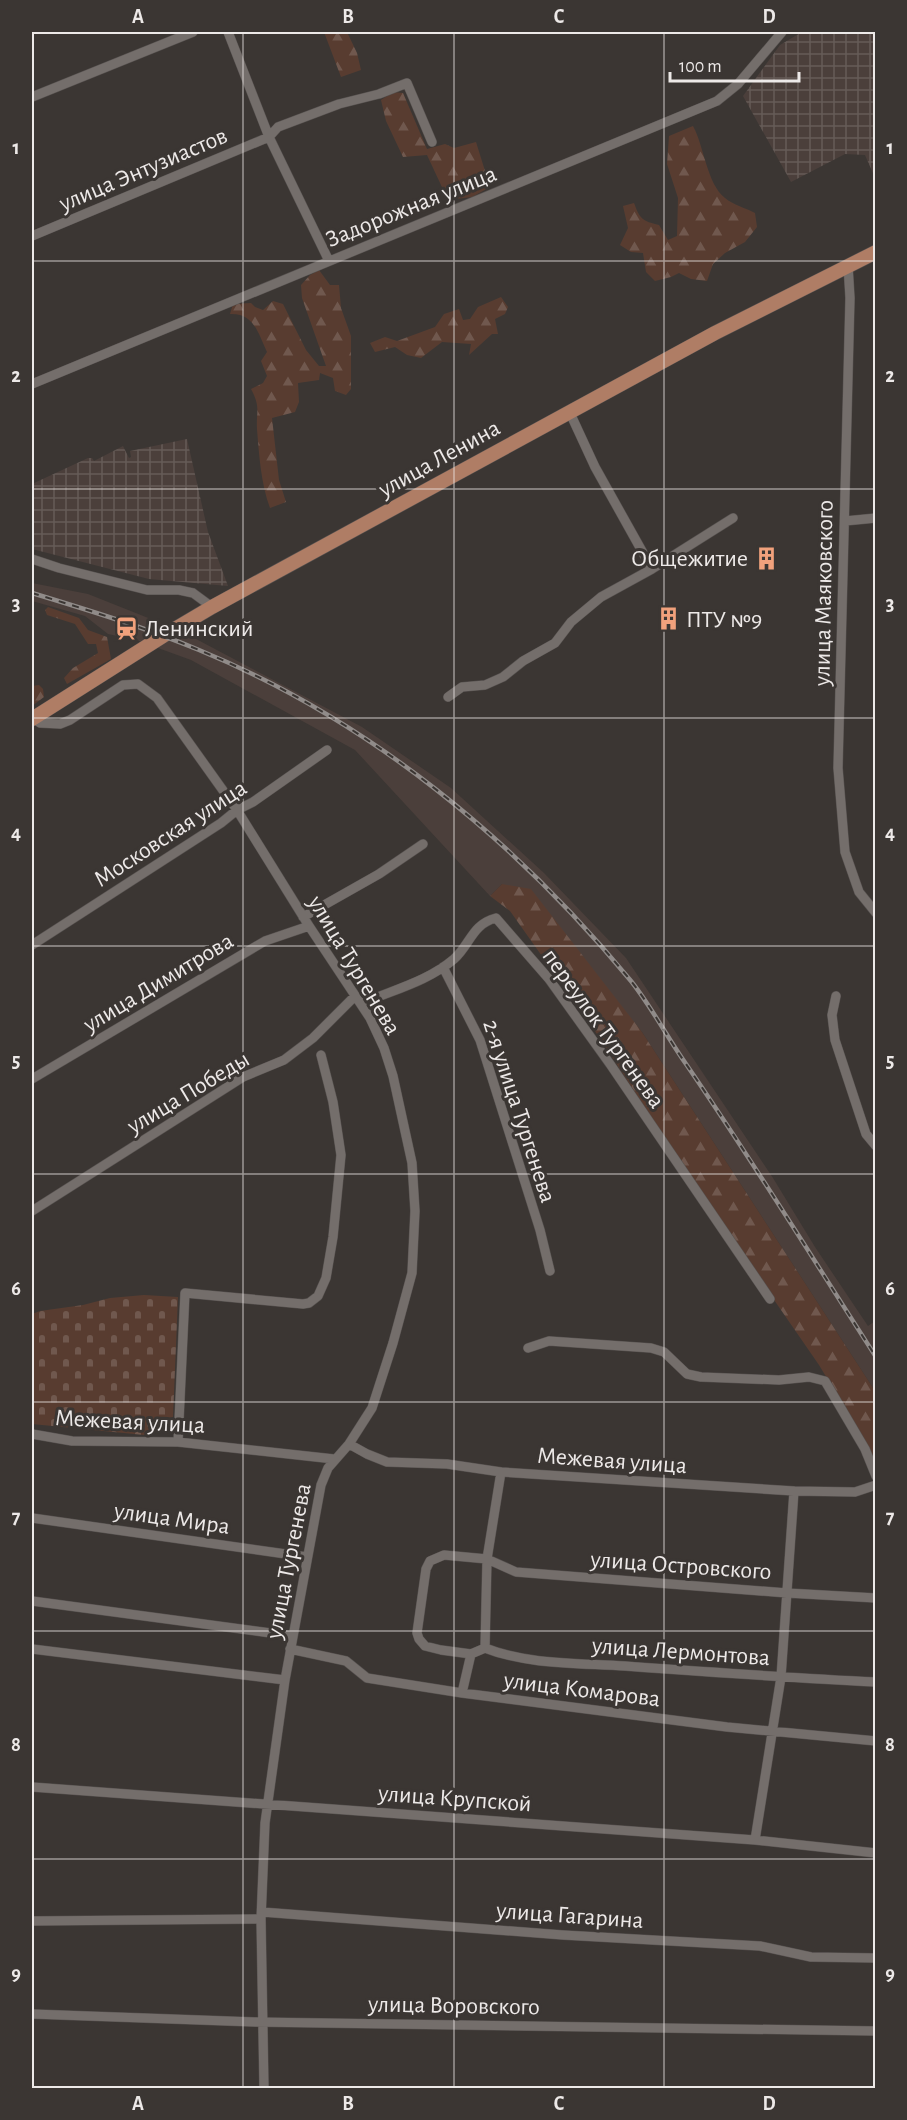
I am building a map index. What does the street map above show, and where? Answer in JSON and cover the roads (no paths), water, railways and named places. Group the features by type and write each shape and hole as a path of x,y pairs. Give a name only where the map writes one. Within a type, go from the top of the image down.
{"main road":[{"name":"улица Ленина","path":"32,718 212,607 715,333 876,252"}],"street":[{"path":"32,97 194,32"},
{"path":"228,32 269,137 329,261"},
{"name":"Задорожная улица","path":"32,384 717,100 738,84 782,32"},
{"name":"улица Энтузиастов","path":"32,236 269,137 278,127 339,104 379,94 407,83 432,142"},
{"name":"улица Маяковского","path":"848,265 850,298 838,768 844,852 859,892 876,913"},
{"path":"570,413 595,467 652,569"},
{"path":"448,697 462,687 485,685 503,677 523,661 555,643 571,622 601,597 652,569 733,518"},
{"path":"845,521 876,518"},
{"path":"32,559 147,590 179,590 193,593 212,607"},
{"name":"улица Тургенева","path":"32,718 40,723 60,723 70,720 123,685 138,684 157,698 237,810 377,1031 393,1076 412,1163 415,1211 412,1273 372,1408 361,1428 328,1468 321,1485 292,1635 265,1823 262,1915 264,2088"},
{"name":"Московская улица","path":"32,945 221,823 237,810 253,802 327,750"},
{"path":"303,917 379,874 423,844"},
{"name":"переулок Тургенева","path":"361,1004 408,986 443,967 455,958 477,929 496,918 549,979 610,1064 770,1299"},
{"name":"улица Димитрова","path":"32,1079 266,941 309,926"},
{"name":"2-я улица Тургенева","path":"443,967 480,1040 540,1230 550,1271"},
{"name":"улица Победы","path":"32,1211 243,1077 284,1060 313,1038 355,996"},
{"path":"836,996 832,1015 835,1040 866,1134 876,1146"},
{"path":"178,1442 185,1293 303,1304 309,1303 318,1296 326,1278 333,1237 341,1155 333,1102 321,1055"},
{"path":"528,1348 549,1341 651,1348 664,1352 687,1374 701,1377 779,1380 809,1377 825,1382 866,1449 876,1476"},
{"name":"Межевая улица","path":"32,1434 72,1441 178,1442 334,1459"},
{"name":"Межевая улица","path":"349,1444 387,1461 447,1464 501,1472 794,1491 855,1492 876,1485"},
{"path":"462,1693 471,1654 484,1648 487,1559 501,1472"},
{"path":"755,1840 781,1677 794,1491"},
{"name":"улица Мира","path":"32,1518 308,1557"},
{"name":"улица Островского","path":"471,1654 425,1646 418,1639 426,1569 430,1561 444,1555 487,1559 516,1572 876,1598"},
{"path":"32,1601 292,1635"},
{"name":"улица Комарова","path":"290,1648 346,1661 367,1678 462,1693 726,1727 876,1741"},
{"name":"улица Лермонтова","path":"484,1648 498,1653 545,1661 876,1682"},
{"path":"32,1649 285,1680"},
{"name":"улица Крупской","path":"32,1786 755,1840 876,1853"},
{"name":"улица Гагарина","path":"32,1922 262,1915 760,1946 811,1957 876,1958"},
{"name":"улица Воровского","path":"32,2014 263,2022 876,2031"}],"railway":[{"path":"32,593 158,634 262,679 322,711 380,748 488,833 586,929 631,981 759,1173 876,1357"}],"place":[{"name":"Общежитие","path":"766,558"},
{"name":"ПТУ №9","path":"668,619"},
{"name":"Ленинский","path":"127,628"}]}
